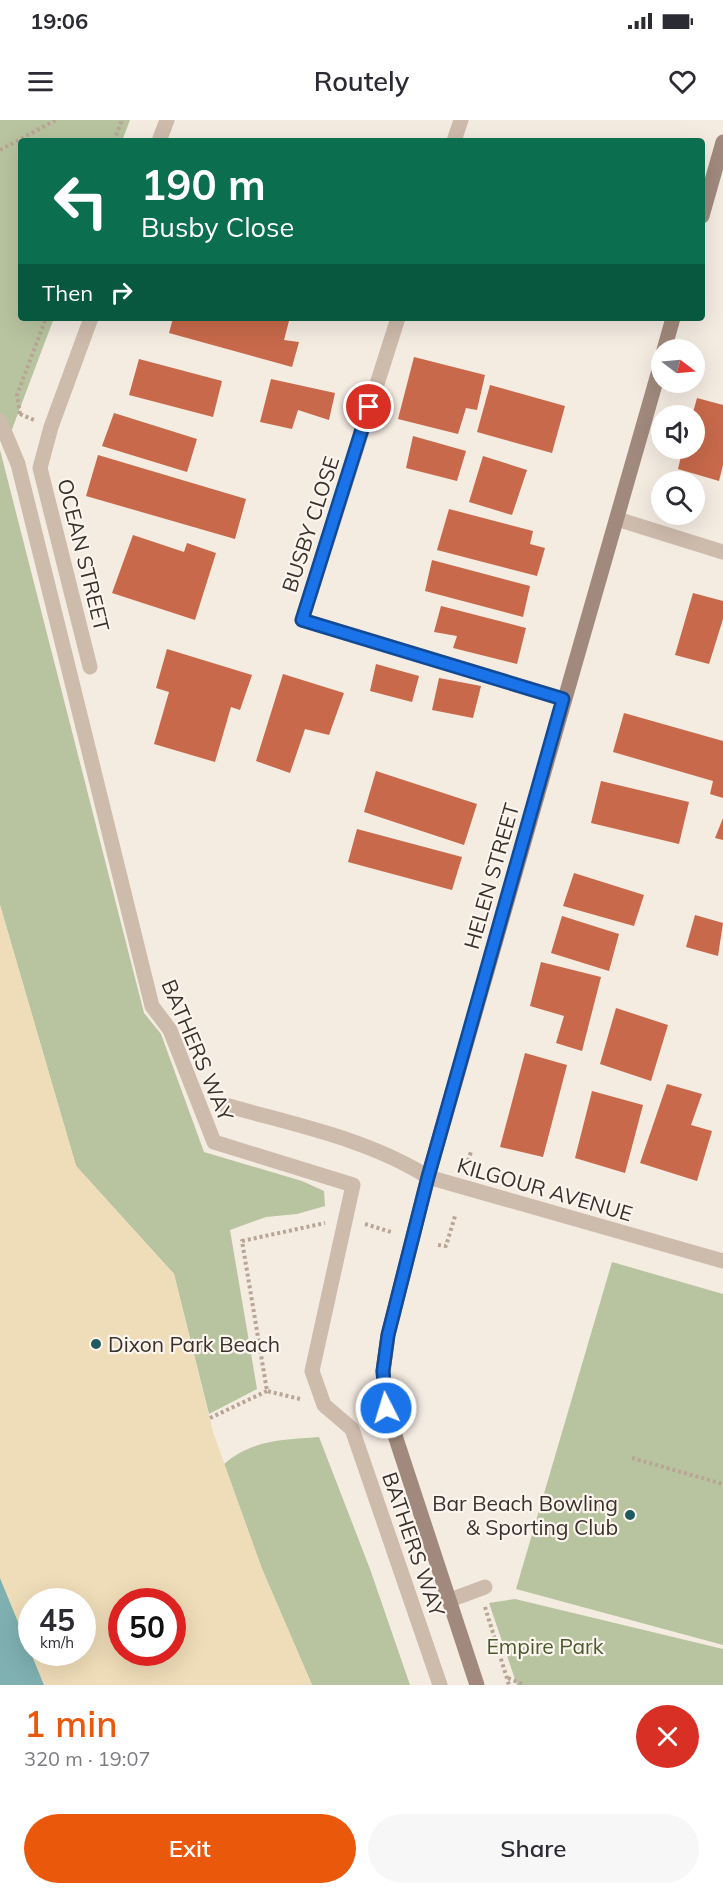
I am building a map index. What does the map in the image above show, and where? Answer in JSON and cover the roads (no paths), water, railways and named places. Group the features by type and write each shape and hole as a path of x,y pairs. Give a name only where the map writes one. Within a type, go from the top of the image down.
{"main road":[{"path":"705,205 723,142"},
{"path":"667,339 672,321"},
{"name":"HELEN STREET","path":"477,1685 386,1408 383,1371 388,1335 428,1177 563,699 653,393"}],"street":[{"path":"160,138 167,120"},
{"path":"455,138 461,120"},
{"name":"OCEAN STREET","path":"90,321 51,427 40,468 90,667"},
{"name":"BUSBY CLOSE","path":"397,321 302,620 563,699"},
{"name":"BATHERS WAY","path":"0,421 18,464 152,1006 170,1030 214,1142 353,1185 312,1371 324,1405 352,1430 440,1685"},
{"path":"617,519 723,552"},
{"name":"KILGOUR AVENUE","path":"222,1104 357,1144 409,1165 428,1177 723,1261"},
{"path":"450,1600 482,1588"}],"water":[{"path":"0,1578 18,1622 18,1666 36,1666 44,1685 0,1685"}],"place":[{"name":"Dixon Park Beach","path":"96,1344"},
{"name":"Bar Beach Bowling & Sporting Club","path":"630,1515"}],"park label":[{"name":"Empire Park","path":"545,1646"}]}
